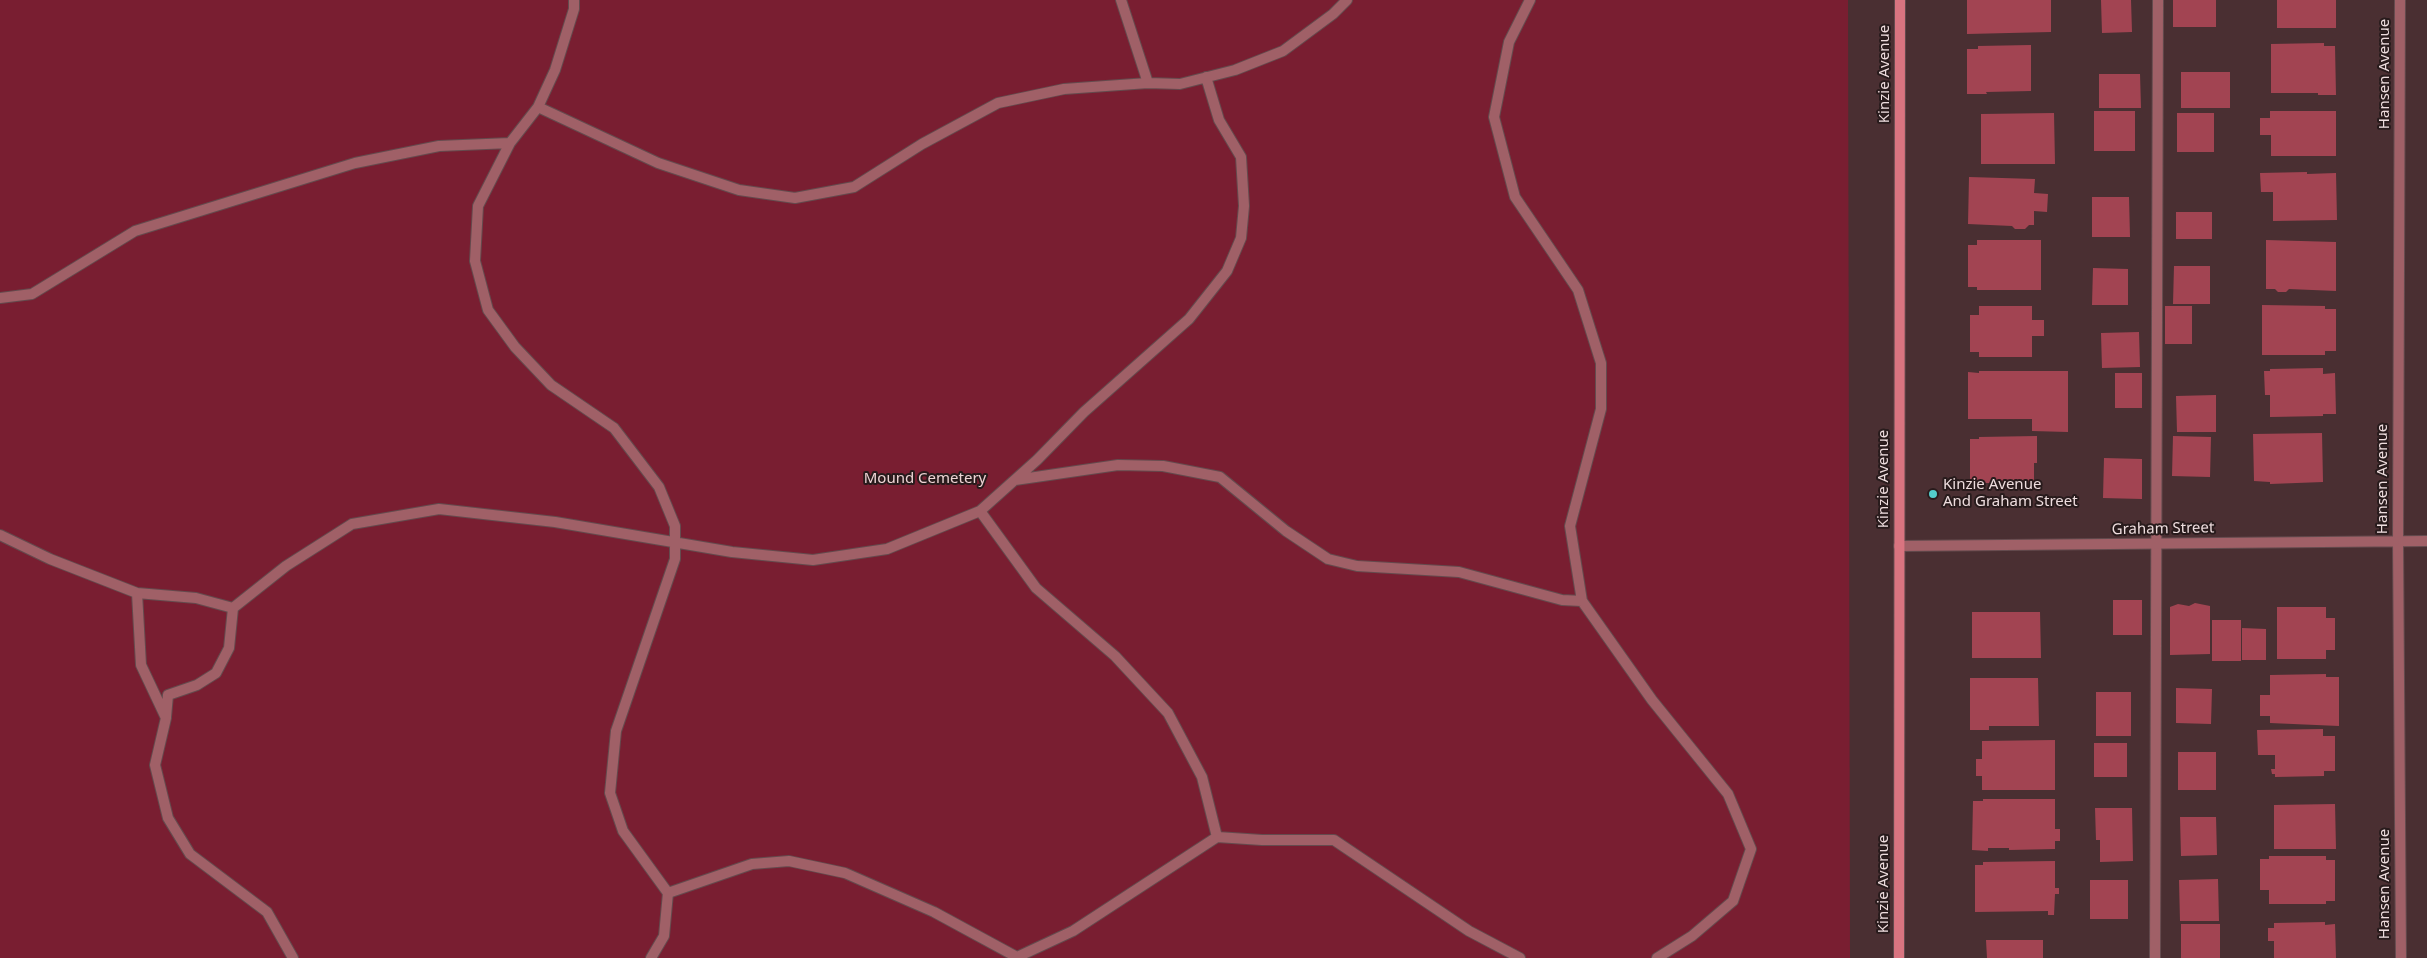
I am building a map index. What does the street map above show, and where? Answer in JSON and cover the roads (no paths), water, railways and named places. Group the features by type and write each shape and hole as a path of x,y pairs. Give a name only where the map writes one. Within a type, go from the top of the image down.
{"street":[{"path":"574,0 574,9 555,70 538,107 510,143 478,206 476,261 488,310 515,347 551,385 614,428 659,487 675,526 675,559 616,731 610,793 623,831 649,864 668,893 664,936 652,958"},
{"path":"1120,0 1148,83"},
{"path":"538,107 658,163 739,190 796,198 854,187 922,144 998,103 1064,89 1148,83 1180,84 1235,70 1284,51 1333,14 1347,0"},
{"path":"1530,0 1510,42 1494,117 1515,196 1578,290 1601,363 1601,409 1570,526 1582,601 1652,700 1728,794 1751,849 1733,901 1692,936 1657,958"},
{"name":"Kinzie Avenue","path":"1899,958 1900,0"},
{"path":"2155,958 2158,0"},
{"name":"Hansen Avenue","path":"2400,0 2398,541 2401,958"},
{"path":"293,958 267,912 190,854 168,818 155,765 166,718 168,695 197,686 216,673 229,648 233,608 286,566 352,524 439,509 555,522 732,552 813,560 886,549 980,511 1084,412 1189,319 1227,271 1241,238 1244,206 1241,157 1219,120 1206,78"},
{"path":"0,298 32,294 135,230 355,162 439,146 510,143"},
{"path":"1014,480 1118,465 1163,466 1220,477 1286,531 1328,558 1357,566 1459,572 1562,600 1582,601"},
{"path":"980,511 1036,588 1115,656 1168,713 1202,777 1217,837"},
{"path":"0,535 137,594 196,598 233,608"},
{"name":"Graham Street","path":"1899,546 2427,541"},
{"path":"137,594 141,665 166,718"},
{"path":"668,893 752,864 789,861 845,873 934,912 1015,957 1073,931 1217,837 1262,840 1334,840 1469,931 1520,958"}],"place":[{"name":"Kinzie Avenue And Graham Street","path":"1933,494"}],"park label":[{"name":"Mound Cemetery","path":"925,479"}]}
